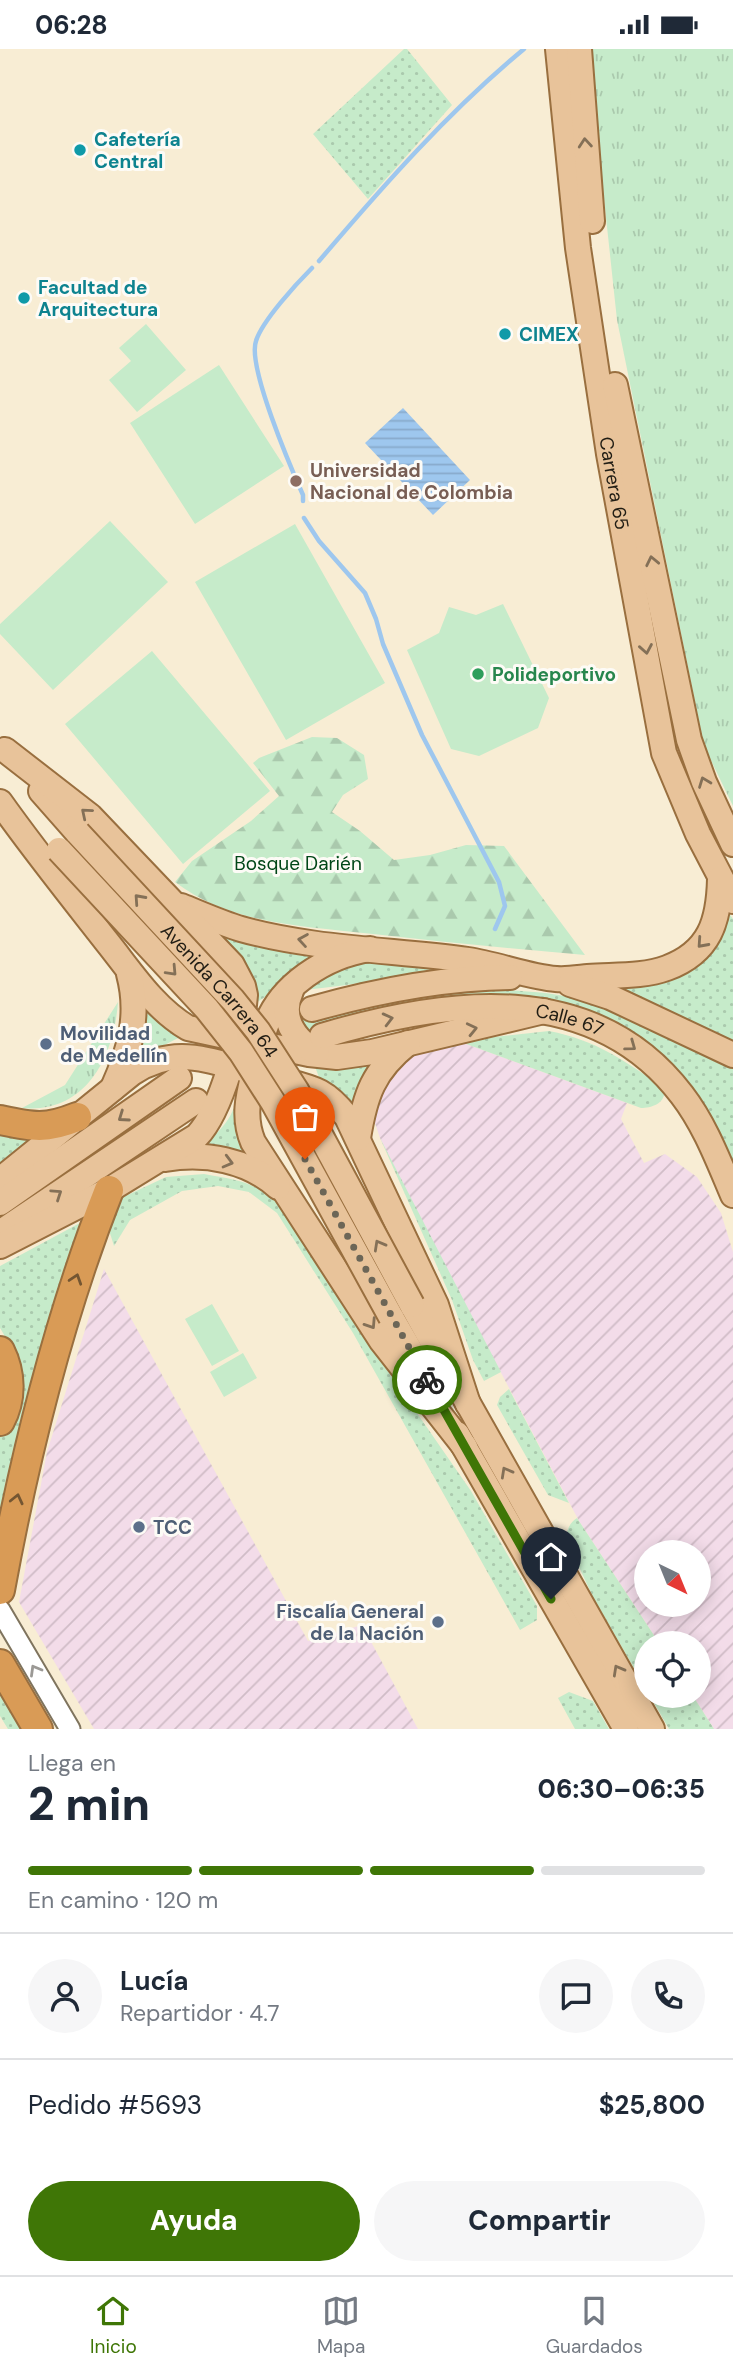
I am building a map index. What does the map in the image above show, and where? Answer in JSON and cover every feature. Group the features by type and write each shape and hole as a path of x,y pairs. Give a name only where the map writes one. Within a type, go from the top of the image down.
{"highway":[{"path":"0,1121 36,1127 50,1126 77,1117"},
{"path":"0,1590 16,1506 50,1367 81,1263 109,1191"},
{"path":"0,1351 7,1364 9,1387 0,1421"},
{"path":"0,1664 38,1729"}],"main road":[{"name":"Carrera 65","path":"558,49 578,248 609,454 664,753 698,834 733,901"},
{"name":"Carrera 65","path":"579,49 596,259 617,398 689,740 708,791 733,844"},
{"path":"0,1246 109,1191 191,1141 208,1125 219,1101 244,1006 243,986 232,965 209,940 90,816 2,747"},
{"name":"Avenida Carrera 64","path":"2,747 233,1000 258,1031 296,1090 402,1311"},
{"name":"Avenida Carrera 64","path":"0,792 59,850 200,1001 241,1052 402,1311"},
{"path":"0,802 145,991 174,1018 188,1028 261,1044 322,1046"},
{"path":"171,901 224,923 260,934 480,962 556,979 649,973 680,962 700,946 713,928 719,905 720,879"},
{"path":"145,991 178,1007 193,1006 205,1001 213,994 220,976 219,964 209,940"},
{"path":"370,949 326,962 293,987 269,1018 247,1101 247,1121 253,1142 381,1340 464,1447"},
{"path":"113,1088 127,1052 134,1018 134,995 127,967"},
{"name":"Calle 67","path":"312,1009 377,992 422,984 497,977 556,979 610,997 733,1055"},
{"path":"293,987 286,1008 290,1027 299,1040 355,1055 544,1011"},
{"name":"Calle 67","path":"322,1046 402,1015 436,1009 468,1007 544,1011 574,1017 629,1044 653,1064 680,1093 704,1129 733,1195"},
{"path":"352,1127 363,1109 372,1082 385,1064 410,1042"},
{"path":"0,1203 174,1067 192,1057 319,1090 328,1095 352,1127 436,1305 468,1404"},
{"path":"0,1180 142,1066 193,1065 207,1083 211,1105 208,1125"},
{"path":"0,1232 196,1101"},
{"path":"269,1165 269,1133 277,1120 288,1113 311,1104 335,1109 352,1127"},
{"path":"161,1160 195,1156 235,1163 266,1177 291,1199"},
{"path":"402,1311 468,1404 652,1729"},
{"path":"402,1311 464,1447 626,1729"}],"street":[{"path":"0,1610 69,1729"}],"shaded area":[{"path":"458,1041 627,1103 621,1119 644,1163 665,1154 697,1177 721,1213 733,1252 733,1729 714,1729 701,1708 711,1708 711,1631 651,1631 642,1617 711,1617 711,1540 634,1540 634,1605 579,1521 380,1138 374,1120 377,1104 395,1069 409,1057 427,1048"},
{"name":"TCC","path":"104,1269 308,1641 362,1625 418,1729 94,1729 19,1602 47,1452"}],"green space":[{"path":"407,49 452,105 368,199 313,134"},
{"path":"588,49 733,49 733,806 704,746 617,320"},
{"path":"146,324 186,370 137,412 109,380 131,361 119,348"},
{"path":"219,365 284,466 195,524 130,423"},
{"path":"110,521 168,582 53,690 0,634 0,624"},
{"path":"295,524 385,683 286,740 195,582"},
{"name":"Polideportivo","path":"503,604 549,698 538,728 479,756 451,749 407,650 439,633 449,607 476,615"},
{"path":"152,651 270,791 183,864 65,724"},
{"name":"Bosque Darién","path":"312,737 337,738 364,755 368,779 343,795 332,812 360,831 394,860 430,855 466,845 504,846 585,955 322,929 270,921 220,907 175,882 192,861 251,821 279,796 253,763 259,758"},
{"path":"728,912 733,919 733,1044 608,984 646,982"},
{"path":"204,924 333,951 256,1003"},
{"path":"349,960 467,967 304,990"},
{"path":"446,991 534,992 586,1001 642,1022 733,1068 733,1169 669,1066 478,997 438,998 392,1006 301,1033 295,1021 358,1006"},
{"path":"139,1001 190,1032 131,1062"},
{"path":"118,1002 110,1043 92,1078 79,1092 63,1102 44,1107 22,1108 65,1085"},
{"path":"549,1031 581,1040 623,1060 664,1088 661,1101 654,1106 641,1108 458,1041"},
{"path":"387,1057 354,1114 320,1080 314,1064"},
{"path":"237,1099 258,1161 195,1151 226,1123"},
{"path":"0,1128 40,1136 0,1171"},
{"path":"380,1138 501,1372 484,1381 473,1360 452,1300"},
{"path":"204,1174 251,1185 270,1196 289,1215 358,1328 471,1491 537,1606 537,1620 520,1630 353,1333 277,1213 249,1192 218,1186 182,1191 130,1220 114,1246 109,1230 117,1200 166,1177"},
{"path":"91,1217 0,1561 0,1433 15,1353 0,1328 0,1266"},
{"path":"212,1304 239,1351 212,1366 185,1319"},
{"path":"243,1353 257,1378 224,1397 210,1372"},
{"path":"509,1389 569,1503 548,1495 497,1405 500,1397"},
{"path":"577,1518 634,1605 634,1617 642,1617 651,1631 634,1631 634,1668 593,1597 566,1539 572,1522"},
{"path":"0,1684 27,1729 8,1729 0,1716"},
{"path":"569,1692 593,1701 609,1729 575,1729 558,1698"},
{"path":"657,1708 701,1708 714,1729 669,1729"}],"water":[{"path":"403,408 470,480 433,515 365,443"}],"waterway":[{"path":"319,261 443,124 524,49"},
{"path":"303,501 264,394 255,354 256,341 265,323 312,268"},
{"path":"304,518 319,541 365,593 383,644 422,735 499,882 505,906 495,929"}],"way so far":[{"path":"305,1159 427,1380"}],"place":[{"name":"Cafetería Central","path":"80,150"},
{"name":"Facultad de Arquitectura","path":"24,298"},
{"name":"CIMEX","path":"505,334"},
{"name":"Universidad Nacional de Colombia","path":"296,481"},
{"name":"Polideportivo","path":"478,674"},
{"name":"Movilidad de Medellín","path":"46,1044"},
{"name":"TCC","path":"139,1527"},
{"name":"Fiscalía General de la Nación","path":"438,1622"}],"route":[{"path":"427,1380 551,1599"}]}
